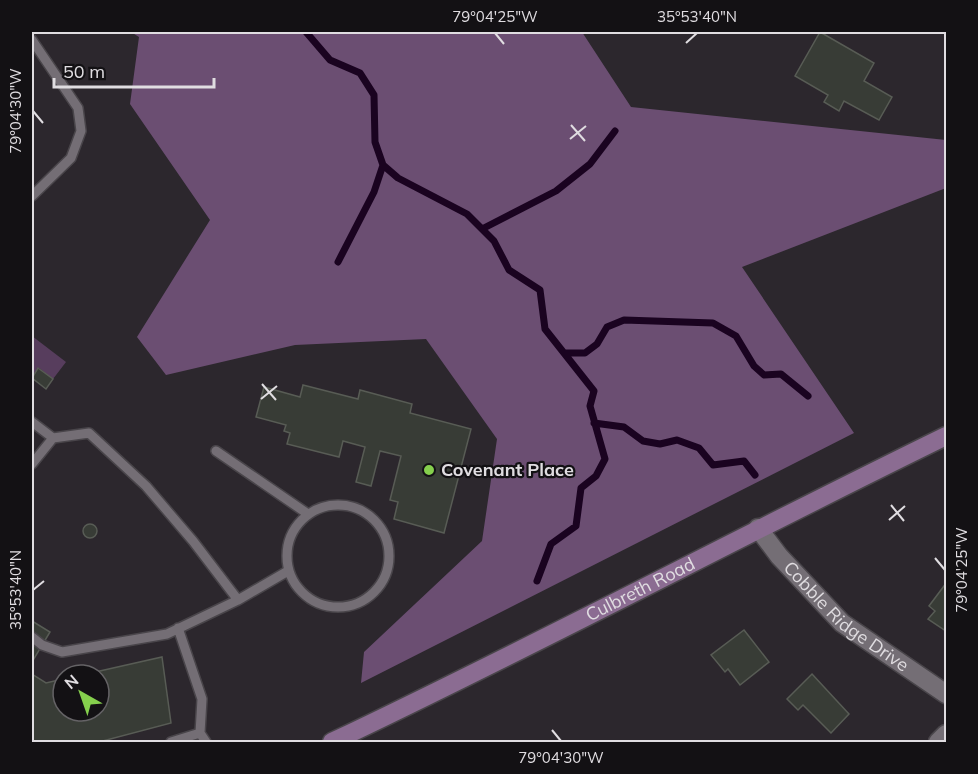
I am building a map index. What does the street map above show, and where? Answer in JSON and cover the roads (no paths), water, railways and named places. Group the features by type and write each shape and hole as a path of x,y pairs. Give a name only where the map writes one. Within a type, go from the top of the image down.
{"street":[{"name":"Culbreth Road","path":"332,742 429,696 758,528 946,436"},
{"name":"Cobble Ridge Drive","path":"758,528 779,556 843,623 946,694"},
{"path":"938,742 946,734"}],"lane":[{"path":"32,40 78,108 81,131 71,158 32,196"},
{"path":"32,422 53,438"},
{"path":"32,464 53,438 88,433 146,486 193,541 238,600"},
{"path":"216,451 308,514"},
{"path":"335,505 350,506 364,511 375,520 387,539 390,561 379,588 369,598 356,605 341,608 326,607 313,602 301,593 288,571 287,550 293,530 308,514 335,505"},
{"path":"32,636 42,645 62,652 166,634 238,600 288,571"},
{"path":"178,628 202,699 201,733 206,742"},
{"path":"171,742 201,733"}],"waterway":[{"path":"306,32 330,60 360,73 374,95 375,142 383,165 398,178 467,214 494,241 509,270 540,290 545,329 594,391 590,406 605,459 596,476 581,488 576,526 551,544 537,581"},
{"path":"482,229 556,191 590,164 615,131"},
{"path":"338,262 374,192 383,165"},
{"path":"565,353 585,353 597,344 607,327 624,320 713,323 736,336 754,366 764,375 781,374 808,396"},
{"path":"594,423 624,427 643,441 660,444 677,440 699,448 713,465 744,461 755,475"}],"place":[{"name":"Covenant Place","path":"429,470"}]}
